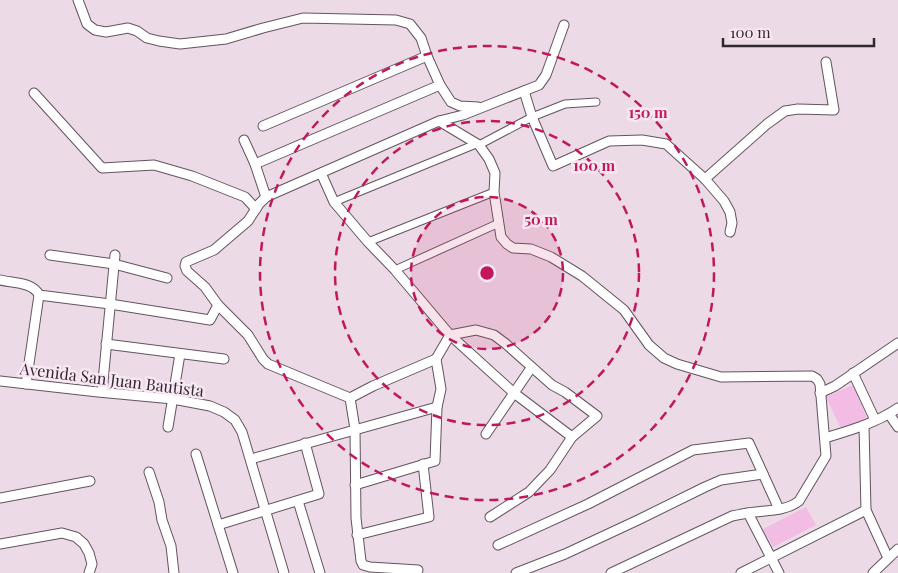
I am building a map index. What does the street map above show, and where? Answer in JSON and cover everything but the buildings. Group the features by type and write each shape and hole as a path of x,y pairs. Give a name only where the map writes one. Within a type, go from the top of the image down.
{"street":[{"path":"78,0 87,24 95,30 106,32 128,28 137,31 147,38 180,44 226,39 303,18 396,20 410,24 421,38 440,85 451,102 460,106 481,108"},
{"path":"350,398 268,364 248,335 218,306 205,287 187,271 186,262 214,250 248,221 266,197 439,121 463,115 539,85 546,74 564,25"},
{"path":"263,126 427,56"},
{"path":"705,179 767,124 785,111 798,109 834,110 826,62"},
{"path":"255,164 440,85"},
{"path":"524,91 532,117 553,166 609,142 642,140 666,144 705,179 724,201 730,212 732,222 730,232"},
{"path":"34,92 102,168 154,165 192,176 244,197 256,209"},
{"path":"334,202 477,144 532,117 565,104 596,102"},
{"path":"439,121 477,144 489,159 495,173 494,192 501,238 513,248 530,249 551,257 582,276 624,310 649,345 664,358 677,364 721,377 812,376 820,384 826,456 799,501 793,506 732,516 611,573"},
{"path":"244,140 255,164 266,197"},
{"path":"321,173 334,202 450,335 514,393 572,437"},
{"path":"368,242 494,192"},
{"path":"395,270 499,223"},
{"path":"50,255 115,259 167,278"},
{"path":"102,392 115,259"},
{"path":"0,280 28,286 36,289 40,295 26,384"},
{"path":"40,295 210,320 218,306"},
{"path":"350,398 436,359 450,335 476,330 494,335 552,385 565,392 597,416 572,437 550,470 529,492 490,517"},
{"path":"820,393 835,386 898,343"},
{"path":"106,344 224,359"},
{"path":"168,427 180,354"},
{"path":"355,485 435,461 437,407 441,390 436,359"},
{"path":"486,434 531,368"},
{"path":"853,374 875,420"},
{"name":"Avenida San Juan Bautista","path":"0,381 173,399 210,406 224,412 235,420 242,432 284,573"},
{"path":"350,398 355,429 357,535 361,561 363,565 370,567 418,570"},
{"path":"251,459 437,407"},
{"path":"825,438 864,426 898,408"},
{"path":"889,414 898,427"},
{"path":"864,426 866,510 888,558"},
{"path":"498,545 588,504 693,450 749,443 779,509"},
{"path":"218,524 319,494 305,444"},
{"path":"196,454 233,573"},
{"path":"357,535 429,517 424,464"},
{"path":"149,472 171,546 174,573"},
{"path":"516,573 565,554 721,480 763,474"},
{"path":"0,498 90,481"},
{"path":"298,501 320,573"},
{"path":"741,573 866,510"},
{"path":"748,513 779,573"},
{"path":"0,544 62,533 76,537 89,552 92,564 90,573"},
{"path":"873,573 898,548"}],"shaded area":[{"path":"853,385 867,418 841,429 826,397"},
{"path":"806,507 816,525 773,547 763,529"}]}
